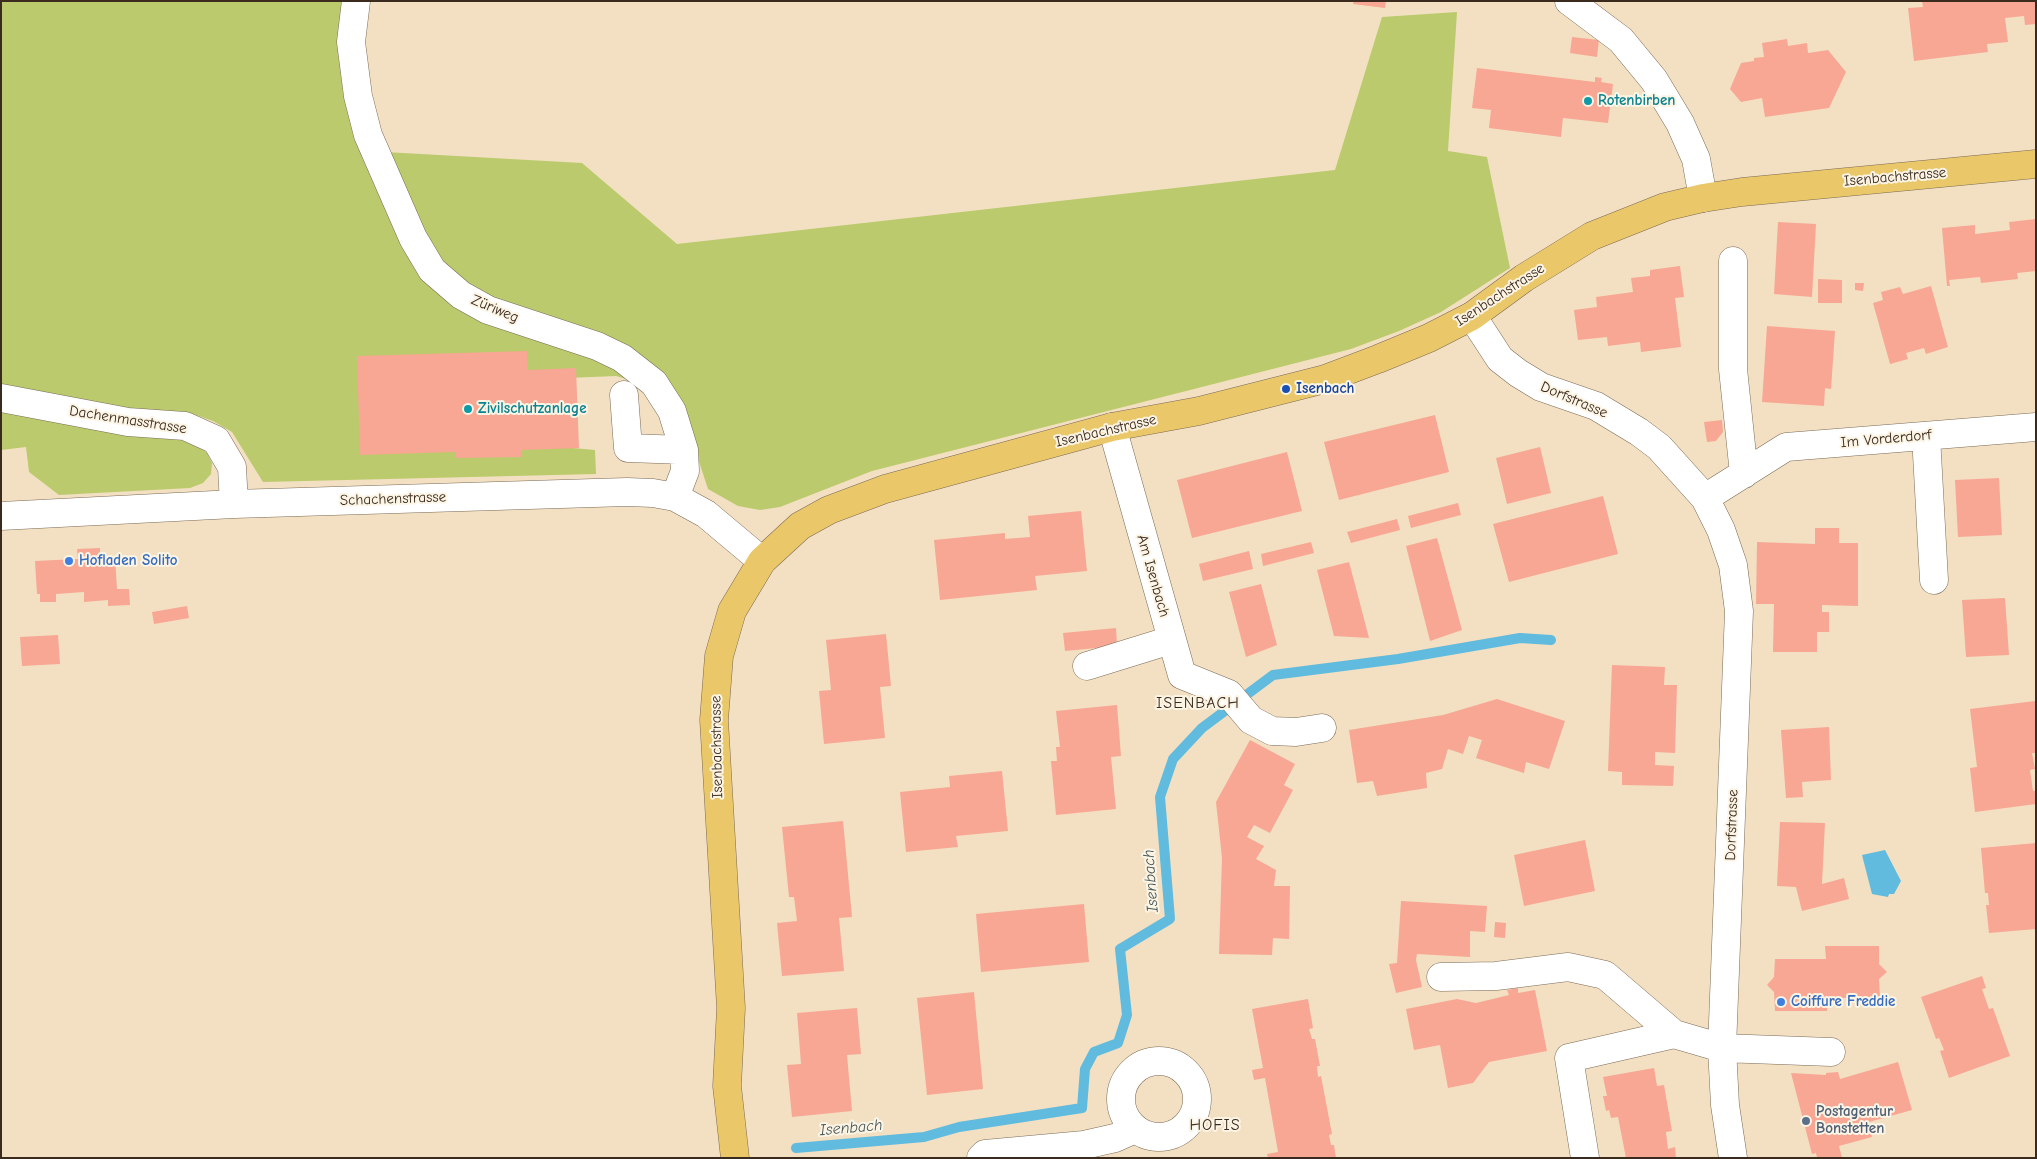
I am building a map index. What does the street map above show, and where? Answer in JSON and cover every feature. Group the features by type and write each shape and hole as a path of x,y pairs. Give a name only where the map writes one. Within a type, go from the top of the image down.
{"main road":[{"name":"Isenbachstrasse","path":"735,1158 728,1086 730,1008 714,720 719,656 732,611 762,561 800,526 855,499 885,488 1112,427 1199,411 1325,379 1421,341 1472,316 1524,278 1592,236 1665,207 1703,198 1742,192 2036,164"}],"street":[{"name":"Züriweg","path":"356,1 351,42 358,96 368,135 413,238 432,270 461,295 488,310 597,346 622,358 654,383 672,411 684,450 685,471 675,497"},
{"path":"1569,1 1621,40 1654,80 1680,123 1696,159 1703,198"},
{"path":"1705,498 1744,474 1733,369 1733,261"},
{"name":"Dorfstrasse","path":"1472,316 1500,359 1512,369 1541,387 1596,406 1639,432 1659,447 1705,498 1721,530 1733,565 1739,611 1722,1048 1724,1105 1733,1158"},
{"path":"624,395 628,448 684,450"},
{"name":"Dachenmasstrasse","path":"1,398 128,422 185,426 216,440 232,467 234,504"},
{"name":"Am Isenbach","path":"1112,427 1182,676 1237,704 1251,720 1272,731 1296,732 1322,728"},
{"name":"Im Vorderdorf","path":"1744,474 1786,447 2036,427"},
{"path":"1926,436 1934,580"},
{"name":"Schachenstrasse","path":"1,516 234,504 628,492 653,493 675,497 706,514 762,561"},
{"path":"1087,666 1171,640"},
{"path":"1441,977 1496,976 1568,967 1605,975 1674,1034 1722,1048 1831,1052"},
{"path":"1585,1158 1569,1058 1674,1034"},
{"path":"981,1158 985,1154 1084,1145 1115,1138 1135,1129"}],"green space":[{"path":"1,1 348,1 343,38 433,282 626,370 626,379 616,376 567,378 562,447 595,450 596,474 263,482 232,432 213,421 193,414 129,411 1,387"},
{"path":"1457,12 1448,151 1487,157 1510,268 1441,312 1399,331 1351,349 872,471 780,507 760,510 738,506 708,489 685,419 668,385 481,296 448,272 423,237 385,152 582,163 677,244 1335,170 1382,17"},
{"path":"1,406 181,436 193,442 207,453 212,463 211,474 203,483 190,488 59,495 29,472 26,447 1,450"}],"water":[{"path":"1885,850 1901,881 1894,894 1889,894 1888,897 1872,894 1862,855"}],"building":[{"path":"1354,1 1386,1 1385,8 1353,4"},
{"path":"1922,1 2036,1 2036,24 2025,25 2024,16 2005,18 2008,42 1987,44 1988,52 1914,61 1908,8 1923,7"},
{"path":"1572,37 1599,40 1597,57 1570,53"},
{"path":"1787,39 1788,46 1807,43 1808,53 1828,50 1846,72 1829,108 1765,117 1762,98 1741,102 1730,89 1741,63 1754,61 1754,58 1764,57 1762,43"},
{"path":"1477,68 1595,82 1595,77 1602,78 1601,82 1613,84 1608,123 1563,118 1561,137 1489,128 1491,110 1472,108"},
{"path":"2036,219 2036,271 2017,273 2018,279 1981,283 1980,277 1949,280 1950,286 1947,286 1942,228 1975,225 1975,234 2010,230 2009,222"},
{"path":"1778,222 1816,224 1812,297 1774,294"},
{"path":"1680,266 1684,297 1675,298 1681,347 1641,352 1640,342 1608,346 1607,337 1578,340 1574,310 1597,307 1596,297 1633,292 1631,278 1650,276 1650,270"},
{"path":"1818,279 1842,280 1842,303 1818,303"},
{"path":"1855,283 1864,283 1863,291 1855,290"},
{"path":"1931,286 1948,347 1926,354 1924,348 1906,353 1908,359 1890,364 1873,303 1883,300 1881,292 1900,287 1903,294"},
{"path":"1767,326 1835,331 1831,389 1825,388 1824,406 1762,402"},
{"name":"Zivilschutzanlage","path":"527,351 528,370 576,368 579,448 522,450 522,457 456,458 455,452 360,455 357,356"},
{"path":"1435,415 1449,472 1339,500 1324,442"},
{"path":"1722,420 1723,432 1716,441 1707,442 1704,422"},
{"path":"1540,447 1551,493 1507,504 1496,458"},
{"path":"1287,452 1302,511 1192,538 1177,480"},
{"path":"1999,478 2002,535 1958,537 1955,480"},
{"path":"1603,496 1618,554 1509,582 1493,524"},
{"path":"1458,503 1461,515 1411,528 1408,516"},
{"path":"1081,511 1087,571 1035,576 1037,590 940,600 934,540 1005,533 1005,539 1030,537 1028,516"},
{"path":"1397,519 1400,530 1351,543 1347,532"},
{"path":"1815,528 1839,528 1839,543 1858,543 1858,606 1822,605 1822,612 1829,612 1829,632 1817,632 1817,652 1773,652 1774,604 1756,604 1757,542 1815,544"},
{"path":"1437,538 1462,630 1430,641 1406,546"},
{"path":"1311,542 1314,553 1263,566 1261,554"},
{"path":"100,548 100,557 115,557 117,589 129,589 130,605 108,606 108,600 84,602 84,592 56,594 56,602 40,602 40,594 37,594 35,561 78,559 77,549"},
{"path":"1249,551 1253,569 1203,581 1199,564"},
{"path":"1349,562 1369,638 1334,636 1317,570"},
{"path":"1261,584 1277,645 1246,657 1229,592"},
{"path":"2005,598 2009,655 1966,657 1962,600"},
{"path":"187,606 189,618 154,624 152,612"},
{"path":"1116,628 1117,646 1065,651 1063,633"},
{"path":"886,634 891,686 880,687 885,738 824,744 819,691 831,690 826,640"},
{"path":"58,635 60,664 22,666 20,637"},
{"path":"1612,665 1665,667 1664,685 1677,685 1675,753 1655,752 1655,765 1674,766 1673,786 1622,785 1622,772 1608,771"},
{"path":"1497,699 1565,721 1549,769 1526,762 1524,773 1476,758 1482,740 1469,736 1463,754 1448,749 1442,769 1426,773 1427,788 1377,796 1373,781 1357,783 1349,730 1443,715"},
{"path":"2035,701 2036,753 2032,753 2035,769 2030,770 2033,791 2036,791 2036,804 1975,812 1970,768 1977,767 1970,709"},
{"path":"1117,705 1121,756 1111,757 1116,809 1056,815 1051,761 1057,761 1056,747 1060,747 1056,711"},
{"path":"1829,727 1831,780 1802,782 1803,797 1786,798 1781,730"},
{"path":"1250,740 1295,764 1284,785 1293,790 1270,833 1254,825 1247,837 1264,846 1256,859 1276,870 1274,886 1290,886 1289,939 1273,938 1272,955 1219,954 1222,858 1216,802"},
{"path":"1002,771 1008,831 956,836 958,847 906,852 900,792 950,787 949,776"},
{"path":"843,821 852,917 839,918 844,971 782,976 777,923 797,921 794,897 789,897 782,827"},
{"path":"1780,822 1825,823 1822,884 1844,878 1849,899 1802,911 1796,887 1777,886"},
{"path":"1585,840 1595,891 1524,906 1514,855"},
{"path":"2036,843 2036,929 1989,933 1986,905 1989,905 1988,893 1985,893 1981,848"},
{"path":"1401,901 1487,906 1485,932 1470,931 1470,957 1417,954 1416,960 1422,987 1396,993 1389,964 1397,963"},
{"path":"1084,904 1089,962 981,972 976,914"},
{"path":"1495,922 1506,923 1505,938 1494,937"},
{"path":"1825,946 1879,946 1879,964 1887,972 1879,979 1880,998 1828,998 1827,1011 1775,1011 1774,992 1767,985 1774,977 1775,959 1826,959"},
{"path":"1982,976 1986,988 1982,989 1989,1009 1993,1008 2010,1056 1949,1078 1940,1051 1944,1050 1939,1038 1936,1039 1921,997"},
{"path":"1518,988 1518,993 1535,990 1547,1051 1489,1062 1473,1083 1448,1088 1440,1045 1414,1050 1406,1009 1457,999 1476,1003 1509,995 1507,990"},
{"path":"974,992 983,1089 927,1095 917,998"},
{"path":"1308,999 1313,1028 1309,1029 1312,1039 1315,1039 1320,1066 1317,1066 1318,1077 1321,1076 1332,1134 1329,1135 1331,1145 1334,1145 1336,1158 1268,1158 1267,1154 1278,1152 1265,1078 1254,1080 1252,1070 1263,1068 1252,1009"},
{"path":"857,1008 861,1054 847,1055 852,1111 792,1117 787,1065 801,1064 797,1013"},
{"path":"1898,1062 1912,1110 1869,1122 1872,1137 1839,1146 1842,1158 1817,1158 1816,1153 1812,1154 1791,1073 1826,1075 1826,1073 1838,1072 1840,1079"},
{"path":"1654,1068 1657,1086 1664,1085 1672,1131 1666,1132 1668,1149 1675,1147 1676,1158 1626,1158 1618,1117 1611,1118 1609,1110 1606,1111 1603,1096 1607,1096 1603,1077"}],"waterway":[{"name":"Isenbach","path":"796,1148 924,1137 959,1127 1082,1108 1085,1069 1094,1052 1118,1043 1127,1015 1120,949 1170,919 1160,797 1173,759 1202,728 1273,675 1398,659 1520,638 1551,640"}],"place":[{"name":"Rotenbirben","path":"1588,101"},
{"name":"Isenbach","path":"1286,389"},
{"name":"Zivilschutzanlage","path":"468,409"},
{"name":"Hofladen Solito","path":"69,561"},
{"name":"Coiffure Freddie","path":"1781,1002"},
{"name":"Postagentur Bonstetten","path":"1806,1121"}],"district":[{"name":"ISENBACH","path":"1198,703"},
{"name":"HOFIS","path":"1215,1125"}]}
